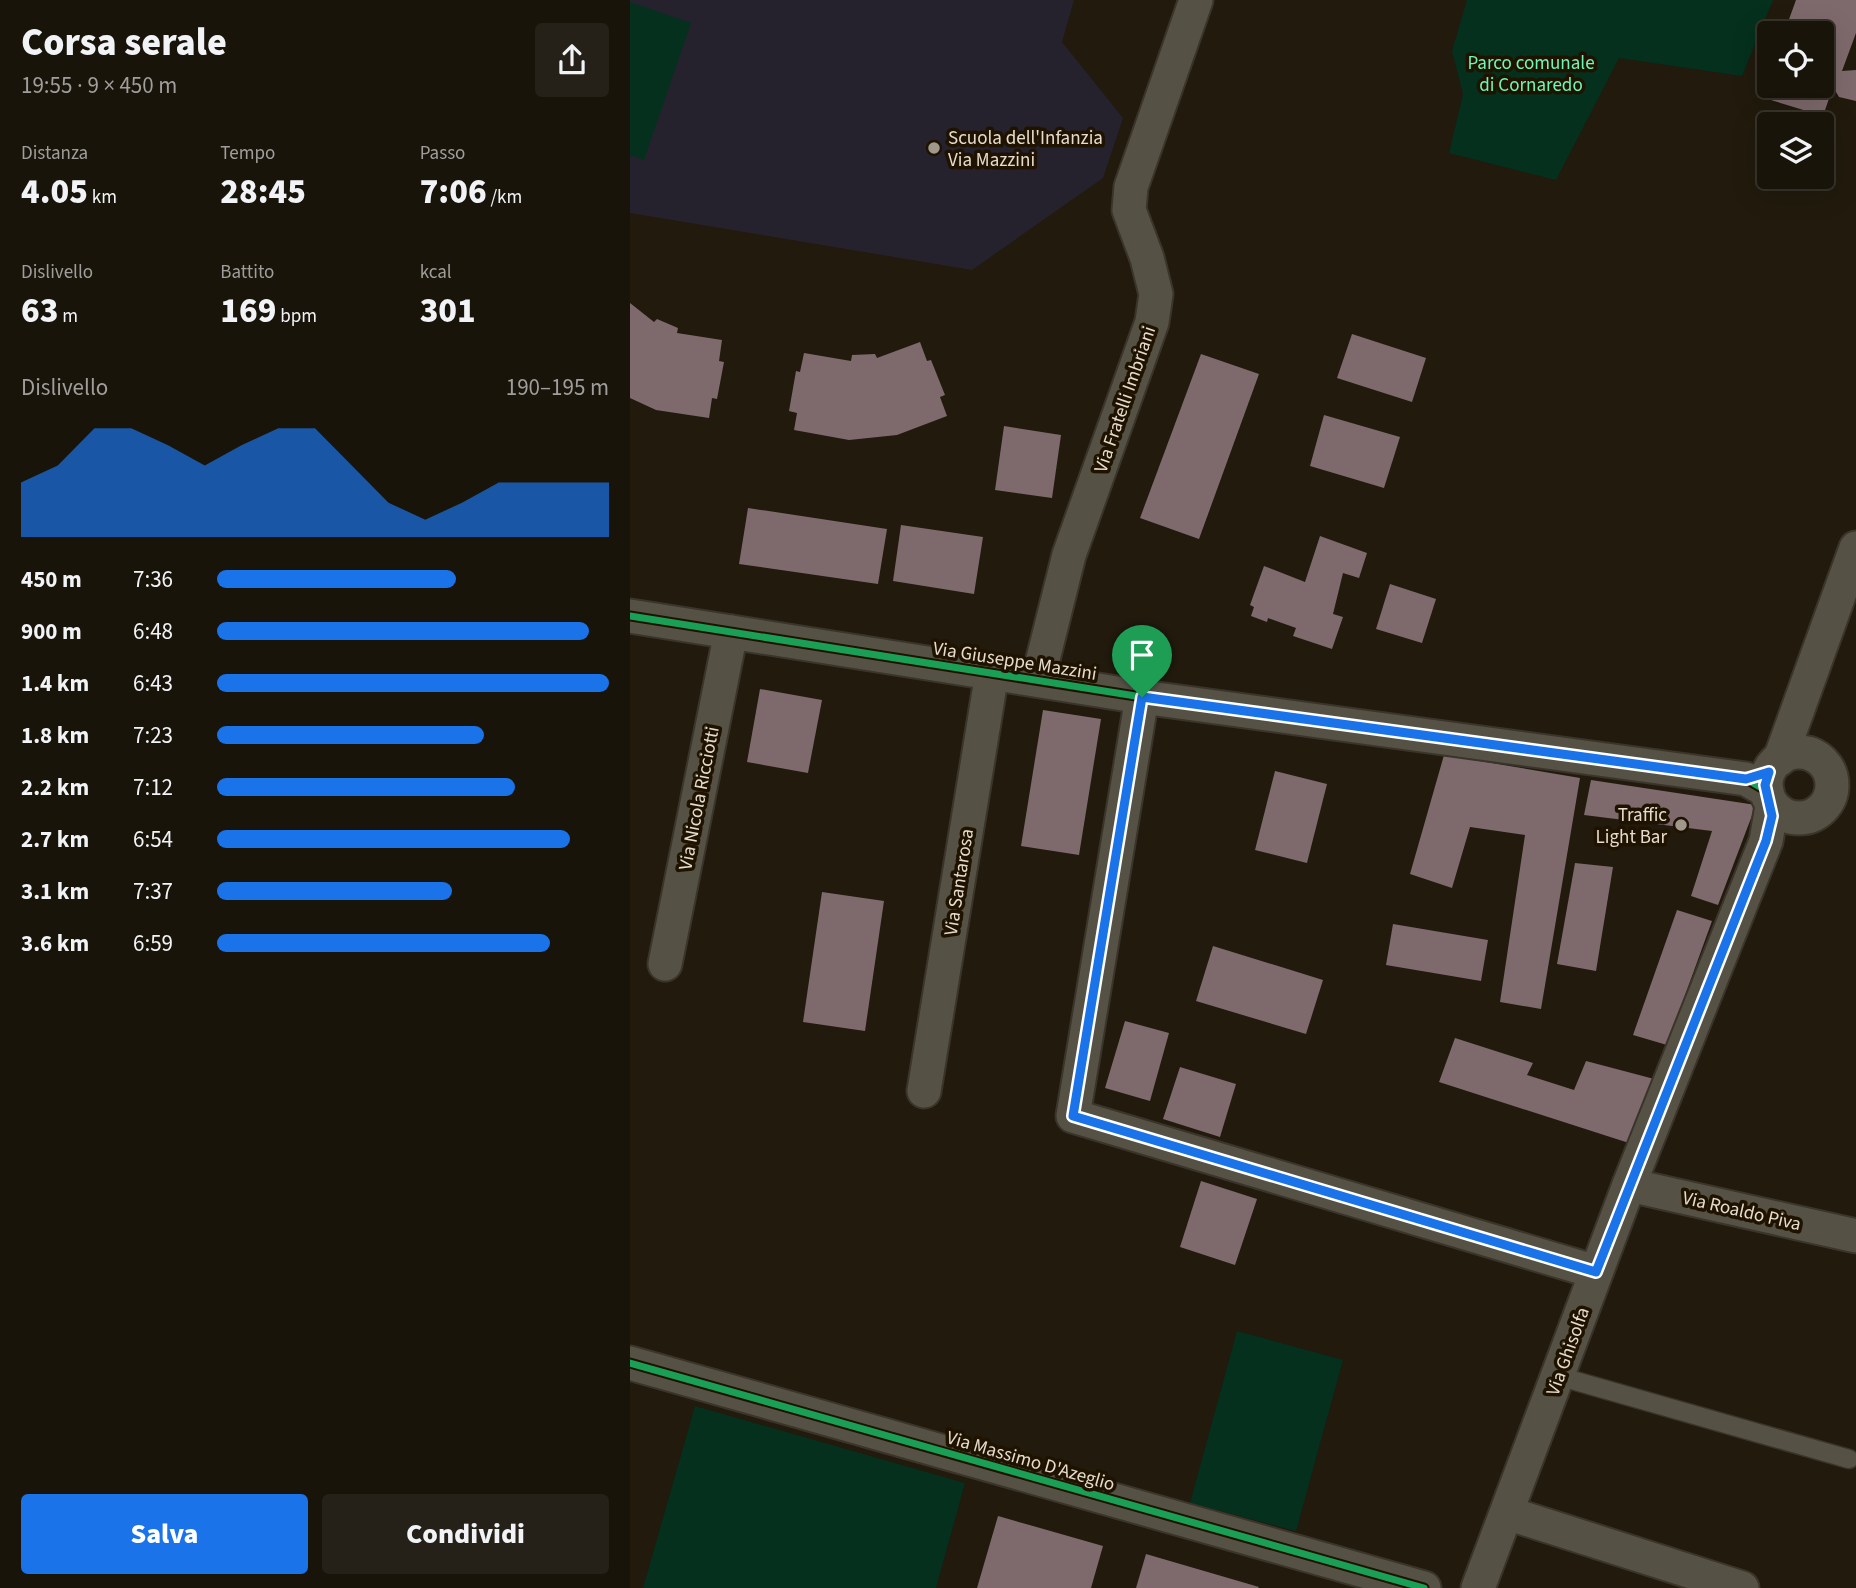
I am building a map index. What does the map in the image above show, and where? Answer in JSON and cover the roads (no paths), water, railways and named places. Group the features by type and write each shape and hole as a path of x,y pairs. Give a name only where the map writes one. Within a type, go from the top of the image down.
{"street":[{"name":"Via Fratelli Imbriani","path":"1038,679 1069,555 1152,322 1156,294 1147,258 1129,210 1131,187 1196,0"},
{"name":"Via Ghisolfa","path":"1478,1588 1780,787 1801,705 1856,548"},
{"name":"Via Giuseppe Mazzini","path":"630,617 1142,697 1780,787"},
{"name":"Via Nicola Ricciotti","path":"665,964 731,632"},
{"name":"Via Santarosa","path":"924,1091 992,673"},
{"path":"1142,697 1073,1116 1596,1272"},
{"path":"1780,787 1856,783"},
{"path":"1780,787 1807,817 1841,805"},
{"name":"Via Roaldo Piva","path":"1629,1185 1856,1236"},
{"name":"Via Massimo D'Azeglio","path":"630,1363 1424,1588"},
{"path":"1507,1513 1742,1588"}],"lane":[{"path":"1558,1376 1849,1459"}],"place":[{"name":"Scuola dell'Infanzia Via Mazzini","path":"934,148"},
{"name":"Traffic Light Bar","path":"1681,825"}],"park label":[{"name":"Parco comunale di Cornaredo","path":"1531,73"}]}
